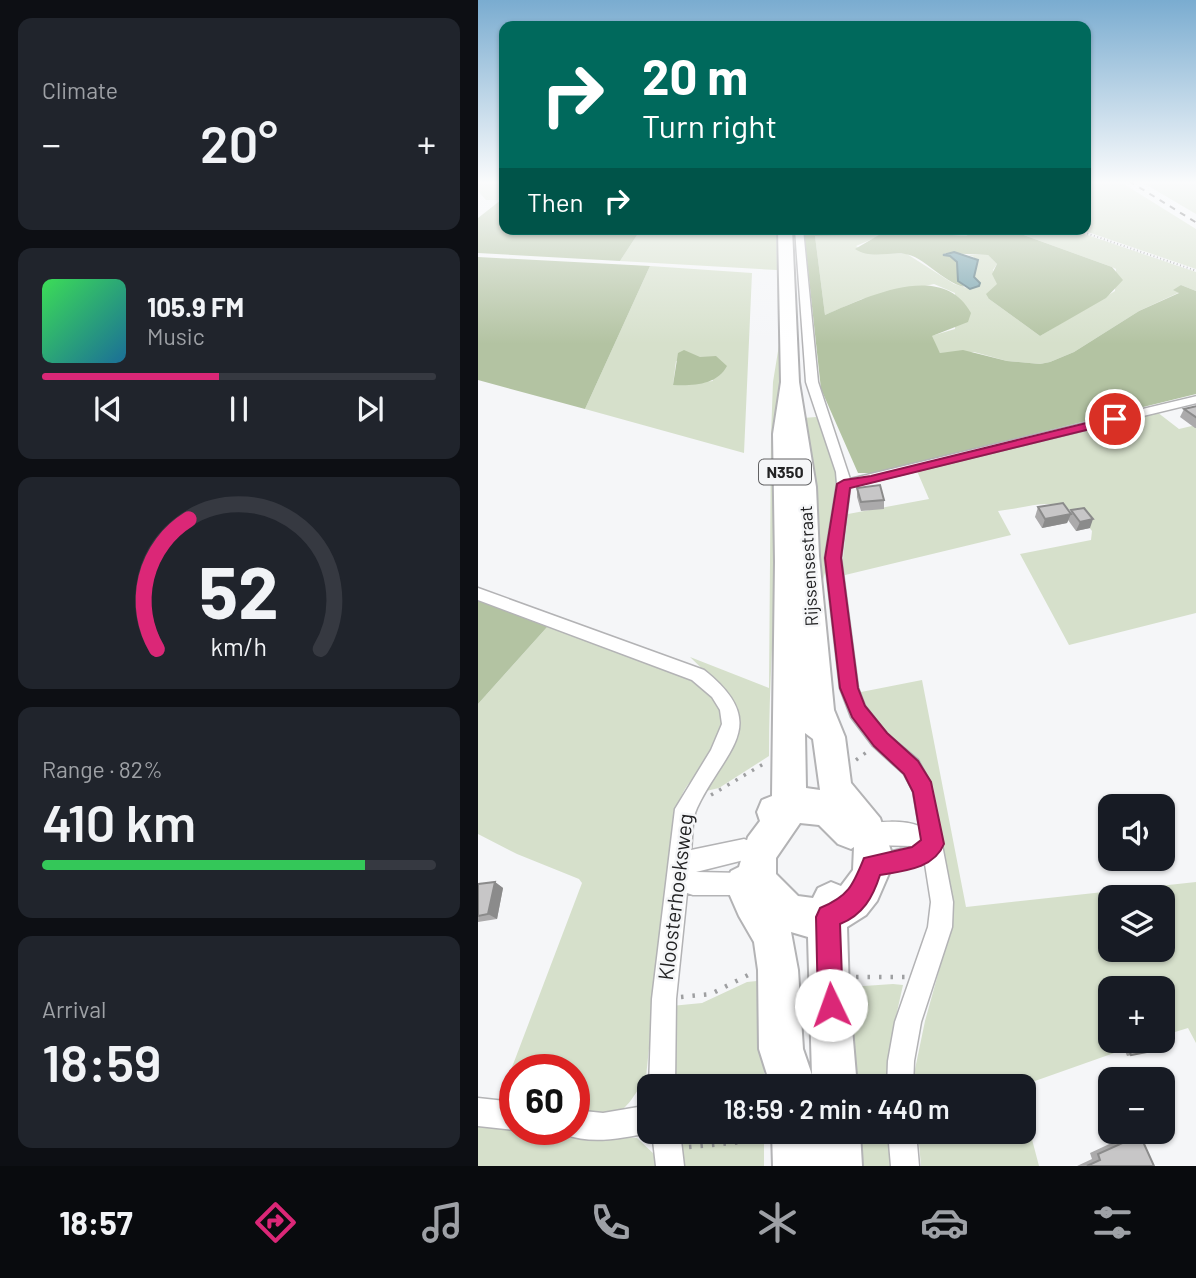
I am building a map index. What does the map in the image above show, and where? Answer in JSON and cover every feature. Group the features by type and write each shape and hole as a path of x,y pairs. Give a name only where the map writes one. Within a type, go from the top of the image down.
{"main road":[{"name":"Rijssensestraat","path":"785,235 790,382 783,434 804,708 820,767 851,825"},
{"name":"Rijssensestraat","path":"782,809 778,795 780,734 804,708"},
{"path":"760,890 809,919 836,914 864,889 851,825 809,805 782,809 787,819 768,836 758,855 760,890 777,953 781,1049 804,1074"},
{"path":"815,1074 836,914"},
{"path":"837,1144 838,1166"}],"street":[{"name":"Rijssensestraat","path":"800,235 812,382 843,472 844,484 833,558 849,688 858,711 880,740 911,768 923,789 942,916 908,1022 900,1074"},
{"path":"844,484 871,480 1196,399"},
{"name":"Kloosterhoeksweg","path":"478,594 698,675 723,695 732,720 730,736 721,754 692,793 685,809 664,999 662,1074"},
{"path":"851,825 912,834 933,844 916,857 851,825"},
{"path":"697,859 760,890 693,884 678,871 697,859"},
{"path":"478,1112 499,1114"},
{"path":"590,1126 603,1127 637,1121"},
{"path":"903,1144 905,1166"}],"path":[{"path":"1093,235 1196,271"},
{"path":"668,1149 786,1146"}],"green space":[{"path":"478,235 637,235 620,261 478,253"},
{"path":"637,235 776,235 777,270 620,261"},
{"path":"804,235 853,235 815,236 825,315 882,292 903,287 942,288 958,297 971,313 968,322 932,336 940,353 963,350 1007,361 1040,364 1050,362 1074,352 1139,311 1179,293 1173,290 1181,285 1196,291 1196,394 874,473 858,473 821,389"},
{"path":"878,235 1025,235 1112,267 1123,280 1106,298 1040,336 989,299 986,294 997,284 992,274 997,264 988,255 945,253 944,255 957,262 957,277 964,287 948,280 912,256 867,254 855,249"},
{"path":"881,235 856,246 865,253 907,254 954,284 970,289 974,277 974,257 968,255 988,255 997,264 993,270 998,284 989,299 1040,336 1115,291 1116,269 1024,235 1089,235 1196,272 1196,291 1181,285 1180,292 1139,311 1074,352 1050,362 1040,364 1007,361 974,352 940,353 931,336 955,329 955,293 934,284 862,299 825,315 815,236"},
{"path":"1098,235 1196,235 1196,269"},
{"path":"478,257 650,266 585,409 478,380"},
{"path":"650,266 752,273 744,453 585,409","holes":["700,357 713,381 673,385 676,361"]},
{"path":"779,345 779,497 769,756 719,788 706,791 734,735 720,686 690,657 769,688 771,435 773,382"},
{"path":"684,350 700,357 716,356 727,366 711,381 673,385 678,353"},
{"path":"1157,412 1179,429 1196,425 1196,613 1069,645 1020,554 1091,540 1092,531 1071,510 1050,504 998,511 1011,535 841,576 848,514 929,499 917,471"},
{"path":"816,417 835,453 839,479 830,553 816,599 803,418"},
{"path":"478,599 548,626 478,704"},
{"path":"548,626 696,679 706,687 719,705 723,726 717,748 685,789 673,819 646,1074 637,1074 637,1091 625,1108 618,1112 601,1114 590,1111 590,1054 517,1054 582,883 579,879 517,854 478,834 478,704"},
{"path":"922,680 966,907 1098,893 1098,962 1175,962 1175,885 1168,885 1196,882 1196,1043 1188,1028 1175,1032 1175,976 1098,976 1098,1053 1114,1053 1036,1081 1036,1074 914,1074 925,1021 950,931 953,907 933,786 919,765 881,732 856,693"},
{"path":"766,980 764,1074 668,1074 671,1006 702,1003 747,982"},
{"path":"903,985 893,1030 889,1074 852,1074 849,987"},
{"path":"478,1121 499,1126 499,1145 590,1145 590,1133 637,1138 637,1144 643,1144 655,1155 657,1166 478,1166"},
{"path":"674,1144 764,1144 764,1166 676,1166"},
{"path":"856,1144 889,1144 890,1166 857,1166"},
{"path":"919,1144 1033,1144 1039,1166 921,1166"}],"water":[{"path":"954,252 978,260 974,277 980,283 979,286 970,289 958,281 957,262 950,256 943,255"}],"building":[{"path":"1197,406 1197,418 1184,409"},
{"path":"880,485 884,500 861,502 857,488"},
{"path":"1063,503 1071,514 1045,519 1038,507"},
{"path":"1084,508 1093,519 1080,522 1071,510"},
{"path":"495,882 488,914 478,916 478,884"},
{"path":"1120,1144 1144,1144 1154,1166 1087,1166 1100,1160 1098,1154"}],"route":[{"path":"831,1005 828,917 843,911 855,901 864,889 872,866 916,857 933,844 923,789 911,768 880,740 858,711 850,694 833,558 844,484 871,480 1115,419"}]}
